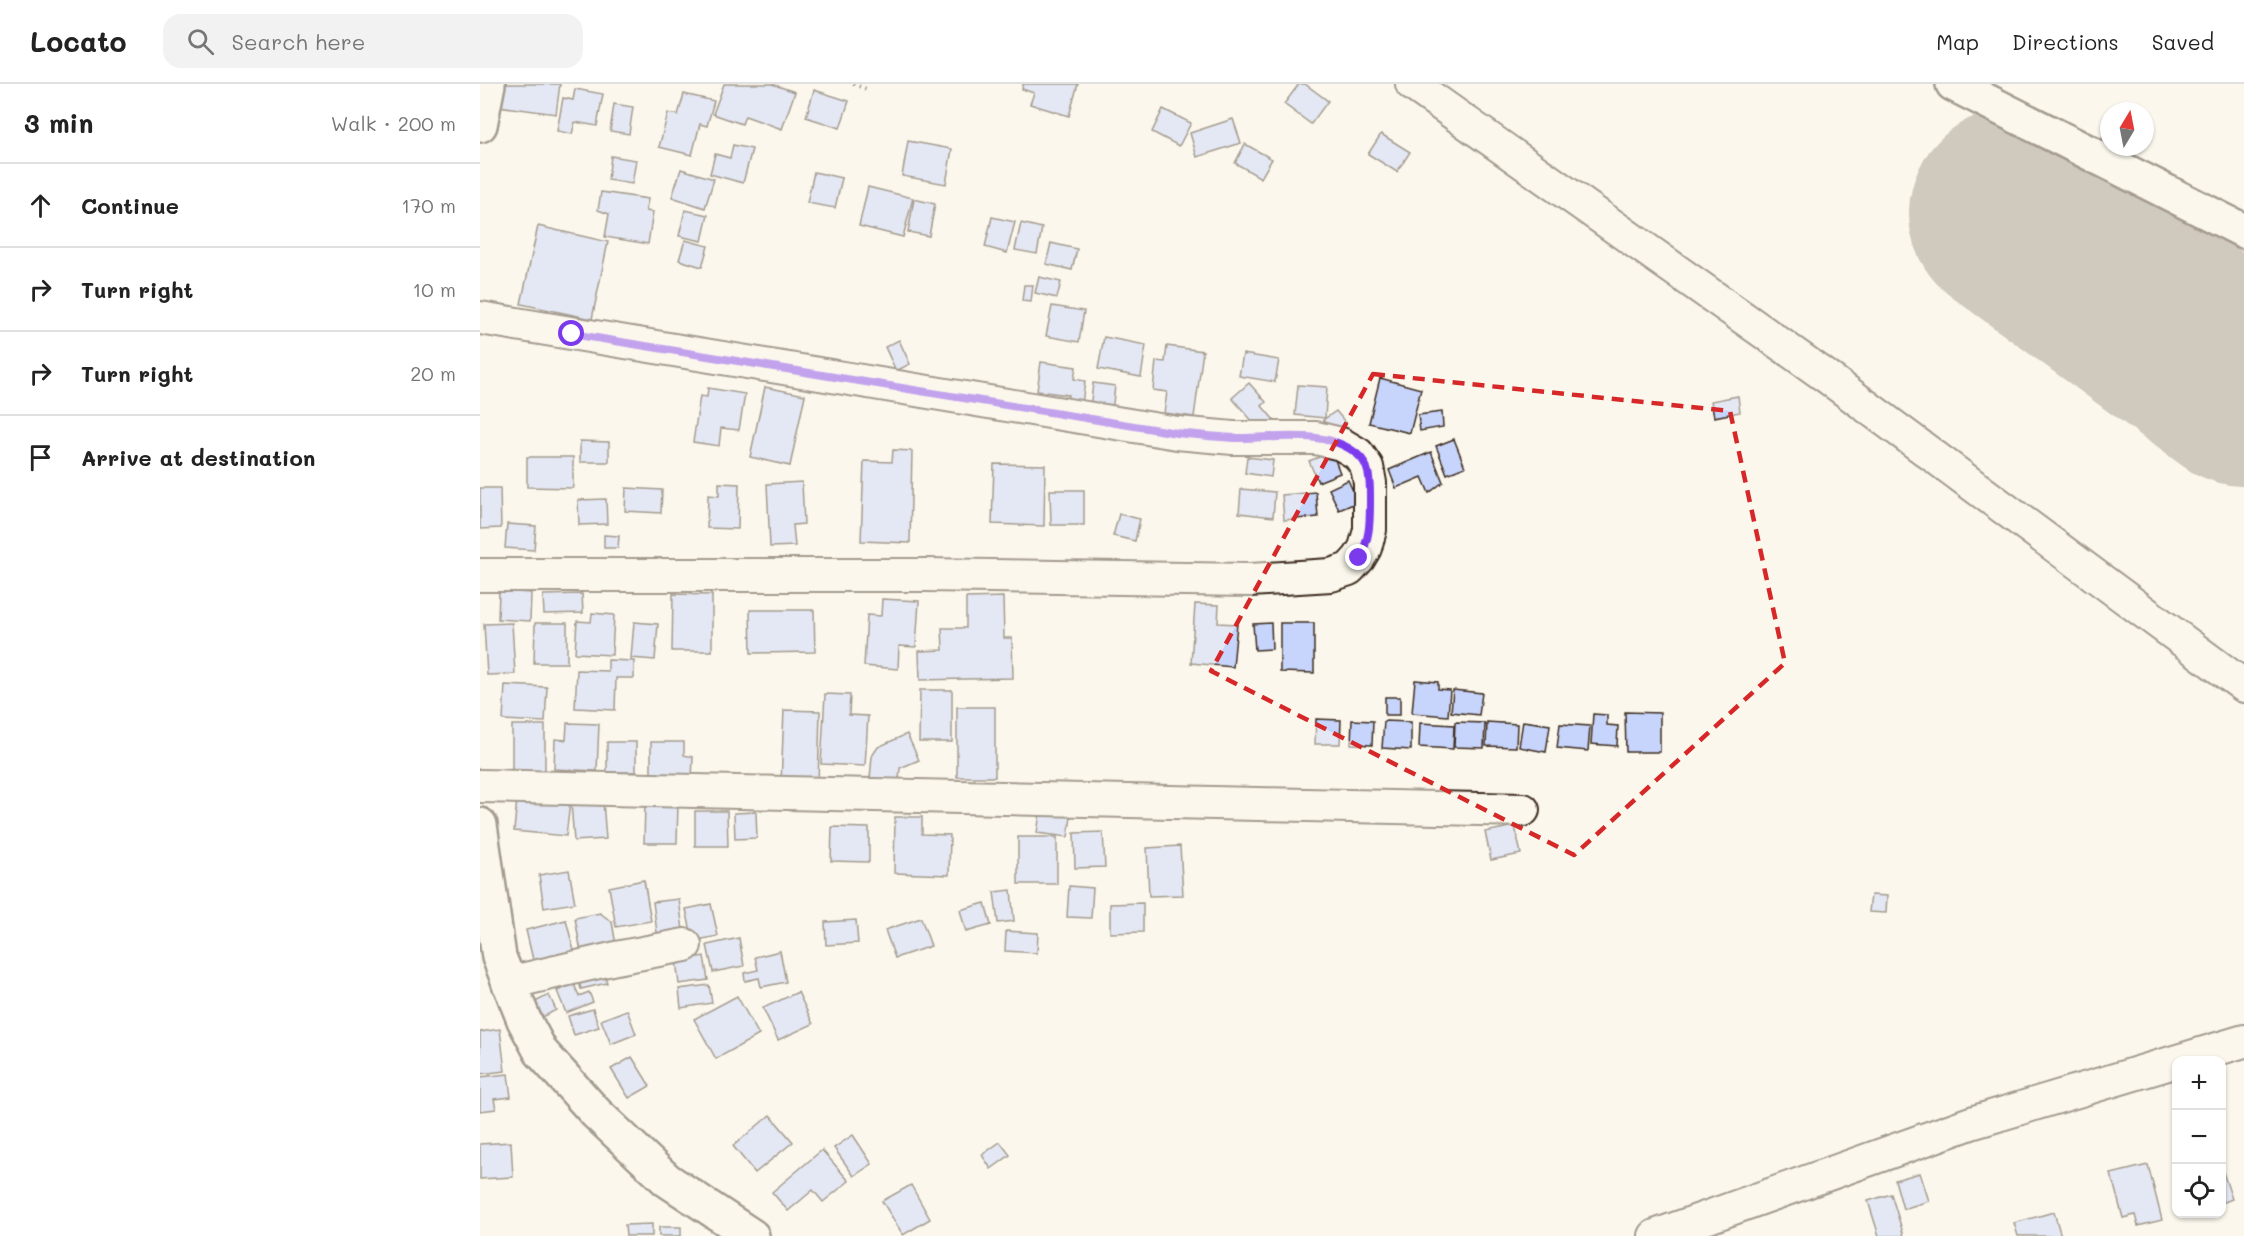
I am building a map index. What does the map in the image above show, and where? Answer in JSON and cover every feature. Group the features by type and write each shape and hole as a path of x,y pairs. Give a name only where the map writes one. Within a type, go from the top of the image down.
{"street":[{"path":"480,125 488,84"},
{"path":"1412,84 1827,377 2244,686"},
{"path":"1953,84 2244,231"},
{"path":"480,318 1177,433 1233,438 1316,438 1341,444 1358,454 1367,467 1370,530 1365,548 1349,569 1331,575 1250,580 925,575 480,575"},
{"path":"480,786 1523,810"},
{"path":"480,825 499,957 508,983 542,1052 596,1113 668,1180 752,1236"},
{"path":"508,983 685,945"},
{"path":"1655,1236 1971,1123 2244,1041"}],"path":[{"path":"853,84 869,90"}],"highlighted area":[{"path":"1373,374 1730,411 1785,663 1574,855 1211,671"}],"building":[{"path":"501,84 560,84 556,114 498,106"},
{"path":"724,84 772,84 795,92 782,129 745,116 742,124 713,114"},
{"path":"1023,84 1078,84 1069,116 1030,104 1034,93 1022,89"},
{"path":"1299,84 1305,84 1328,101 1311,124 1284,104"},
{"path":"575,89 603,94 597,126 575,122 572,134 557,131 563,98 573,100"},
{"path":"814,90 849,101 840,128 806,117"},
{"path":"684,94 714,101 707,126 700,124 692,155 659,147 668,113 678,115"},
{"path":"614,104 633,107 629,134 610,131"},
{"path":"1163,109 1191,123 1179,146 1152,132"},
{"path":"1233,119 1241,143 1197,157 1190,133"},
{"path":"1381,134 1410,152 1397,172 1368,154"},
{"path":"908,141 952,149 946,184 902,176"},
{"path":"1245,144 1272,159 1261,178 1235,163"},
{"path":"733,145 752,149 743,183 710,174 715,154 730,158"},
{"path":"611,156 636,160 632,184 608,180"},
{"path":"681,169 714,179 705,208 672,197"},
{"path":"814,172 842,178 835,208 807,203"},
{"path":"868,187 913,198 903,237 859,226"},
{"path":"601,192 648,199 646,211 653,212 648,244 605,237 609,214 598,210"},
{"path":"914,199 935,204 929,236 908,232"},
{"path":"685,210 708,215 702,241 679,236"},
{"path":"992,217 1015,222 1007,253 985,247"},
{"path":"1021,223 1042,228 1037,254 1015,250"},
{"path":"538,226 608,242 592,319 521,304"},
{"path":"685,240 708,246 702,267 679,260"},
{"path":"1051,243 1077,249 1072,270 1046,264"},
{"path":"1039,277 1061,282 1057,298 1035,293"},
{"path":"1024,285 1033,285 1031,302 1022,301"},
{"path":"1052,306 1084,311 1079,342 1046,336"},
{"path":"1104,337 1146,345 1141,377 1098,369"},
{"path":"899,340 910,364 896,371 885,347"},
{"path":"1167,346 1203,351 1194,417 1164,413 1167,392 1153,390 1156,361 1165,362"},
{"path":"1243,354 1279,360 1275,382 1239,376"},
{"path":"1041,362 1076,367 1074,379 1085,381 1082,404 1066,402 1068,395 1037,391"},
{"path":"1380,378 1421,389 1410,433 1369,423"},
{"path":"1093,383 1115,386 1112,412 1090,409"},
{"path":"1249,383 1266,402 1262,406 1274,420 1261,431 1232,398"},
{"path":"1298,385 1327,387 1325,418 1295,415"},
{"path":"765,387 805,395 790,466 750,457"},
{"path":"708,388 745,394 739,430 721,428 719,446 693,442 700,396 707,397"},
{"path":"1738,396 1740,412 1714,417 1711,401"},
{"path":"1336,411 1346,423 1332,433 1323,420"},
{"path":"1442,412 1443,427 1420,431 1418,415"},
{"path":"1454,439 1465,467 1447,474 1436,446"},
{"path":"580,441 609,442 609,462 580,462"},
{"path":"893,450 912,451 910,543 861,541 864,461 892,462"},
{"path":"1332,452 1340,473 1318,482 1309,461"},
{"path":"1431,452 1443,482 1429,493 1422,477 1396,488 1389,470"},
{"path":"527,457 573,457 573,488 527,487"},
{"path":"1247,457 1273,460 1271,477 1245,473"},
{"path":"994,464 1045,465 1044,526 992,524"},
{"path":"1348,480 1358,502 1339,510 1329,489"},
{"path":"802,482 804,524 793,525 795,546 770,547 767,484"},
{"path":"719,483 739,484 738,529 707,528 708,495 719,496"},
{"path":"480,488 500,488 501,528 480,529"},
{"path":"626,488 662,490 661,513 625,511"},
{"path":"1241,489 1275,492 1273,517 1239,513"},
{"path":"1050,490 1084,490 1084,525 1051,525"},
{"path":"1316,492 1318,517 1284,520 1282,495"},
{"path":"606,499 607,524 579,525 578,500"},
{"path":"1119,514 1140,519 1135,541 1113,536"},
{"path":"507,524 536,526 534,550 505,548"},
{"path":"604,535 619,536 618,548 604,548"},
{"path":"499,591 531,593 530,621 498,619"},
{"path":"582,594 583,613 544,614 543,595"},
{"path":"673,594 712,595 712,651 672,651"},
{"path":"1003,597 1004,638 1012,638 1013,678 920,680 919,651 943,650 942,628 966,628 966,598"},
{"path":"882,599 919,601 916,647 899,646 898,669 864,666 867,615 881,616"},
{"path":"1195,604 1219,605 1218,623 1237,624 1233,667 1191,663"},
{"path":"750,610 814,610 815,652 751,653"},
{"path":"592,613 614,615 612,655 575,653 577,621 591,622"},
{"path":"634,622 658,624 655,660 631,658"},
{"path":"512,623 515,674 487,675 484,624"},
{"path":"535,623 567,623 567,663 534,663"},
{"path":"1271,623 1272,649 1255,650 1253,624"},
{"path":"1280,623 1314,623 1314,673 1280,672"},
{"path":"608,660 634,661 634,678 616,678 615,710 575,708 577,670 608,671"},
{"path":"1415,680 1438,682 1438,689 1450,690 1448,716 1412,713"},
{"path":"505,685 547,687 545,722 503,720"},
{"path":"920,690 952,690 952,742 919,742"},
{"path":"1453,690 1482,693 1479,715 1451,712"},
{"path":"825,694 850,695 849,715 868,716 865,766 821,764"},
{"path":"1385,697 1400,697 1400,715 1385,715"},
{"path":"957,707 995,707 995,777 957,777"},
{"path":"784,710 820,711 818,785 781,784"},
{"path":"1625,712 1660,713 1660,752 1626,752"},
{"path":"1593,714 1607,715 1607,725 1618,726 1617,746 1591,744"},
{"path":"1316,719 1341,720 1340,744 1315,744"},
{"path":"1352,720 1373,721 1372,745 1351,744"},
{"path":"1384,721 1411,722 1411,750 1382,748"},
{"path":"1523,721 1550,725 1546,752 1519,747"},
{"path":"1455,722 1485,723 1484,748 1454,747"},
{"path":"1487,722 1517,724 1516,747 1486,746"},
{"path":"567,723 599,724 597,771 554,769 555,739 566,740"},
{"path":"1420,723 1454,725 1453,749 1419,747"},
{"path":"1560,724 1590,726 1588,751 1557,748"},
{"path":"512,725 545,725 545,773 512,772"},
{"path":"907,734 919,760 900,768 899,781 870,779 872,756 878,747"},
{"path":"607,742 636,742 636,772 607,772"},
{"path":"651,742 684,742 684,755 693,757 692,779 651,778"},
{"path":"517,798 570,803 566,836 514,831"},
{"path":"603,801 606,839 574,841 571,803"},
{"path":"645,803 678,803 677,843 644,843"},
{"path":"695,811 727,811 728,846 695,846"},
{"path":"756,812 757,838 735,839 734,813"},
{"path":"1040,813 1071,817 1068,837 1037,833"},
{"path":"895,817 922,817 922,834 950,835 949,875 894,873"},
{"path":"1515,826 1521,854 1491,860 1485,832"},
{"path":"832,827 869,828 869,862 831,861"},
{"path":"1103,832 1105,867 1075,868 1074,833"},
{"path":"1018,837 1057,837 1057,884 1018,884"},
{"path":"1180,846 1183,895 1149,896 1147,848"},
{"path":"569,870 575,903 544,908 539,875"},
{"path":"644,880 651,921 616,927 609,887"},
{"path":"1069,886 1093,888 1091,918 1067,917"},
{"path":"1011,890 1014,921 998,923 994,892"},
{"path":"1871,895 1887,896 1886,913 1869,912"},
{"path":"679,899 683,930 657,933 653,902"},
{"path":"985,903 991,925 966,932 960,910"},
{"path":"1143,903 1143,932 1110,933 1110,904"},
{"path":"711,904 718,936 693,941 686,909"},
{"path":"600,913 612,922 616,945 581,952 575,918"},
{"path":"921,918 931,946 895,958 885,930"},
{"path":"566,920 575,955 534,964 526,930"},
{"path":"856,920 858,943 826,945 825,922"},
{"path":"1006,931 1038,933 1037,953 1005,951"},
{"path":"739,938 744,966 713,972 707,945"},
{"path":"780,951 786,982 761,987 759,978 745,981 744,973 758,970 755,957"},
{"path":"704,956 708,980 679,984 676,961"},
{"path":"602,964 607,983 581,989 576,971"},
{"path":"574,984 579,996 589,992 593,1002 566,1013 557,991"},
{"path":"709,985 712,1003 681,1008 679,989"},
{"path":"798,992 813,1024 778,1040 763,1008"},
{"path":"549,995 556,1010 543,1017 535,1002"},
{"path":"737,996 759,1035 716,1059 694,1019"},
{"path":"593,1009 599,1027 574,1035 568,1016"},
{"path":"627,1010 636,1034 611,1044 601,1020"},
{"path":"500,1029 505,1071 480,1074 480,1032"},
{"path":"632,1057 650,1086 629,1098 611,1069"},
{"path":"508,1074 511,1097 494,1099 496,1109 480,1111 480,1077"},
{"path":"770,1115 793,1142 755,1173 733,1146"},
{"path":"853,1135 872,1164 854,1176 834,1148"},
{"path":"511,1142 513,1177 480,1179 480,1144"},
{"path":"1000,1142 1010,1155 991,1169 982,1155"},
{"path":"822,1150 849,1181 823,1202 813,1190 788,1211 772,1192"},
{"path":"2148,1165 2162,1220 2138,1226 2135,1215 2123,1218 2111,1174"},
{"path":"1920,1173 1929,1201 1903,1209 1895,1180"},
{"path":"2226,1181 2232,1199 2226,1201"},
{"path":"911,1185 930,1219 903,1235 882,1201"},
{"path":"1891,1194 1904,1236 1879,1236 1868,1201"},
{"path":"2054,1212 2061,1236 2018,1236 2014,1223"},
{"path":"652,1224 652,1236 626,1236 625,1225"},
{"path":"659,1227 681,1227 681,1236 659,1236"}],"runway":[{"path":"2013,213 2244,382"}],"route":[{"path":"572,334 835,375 1177,433 1233,438 1316,438 1341,444 1358,454 1367,467 1370,483 1370,530 1365,548 1359,558"}]}
